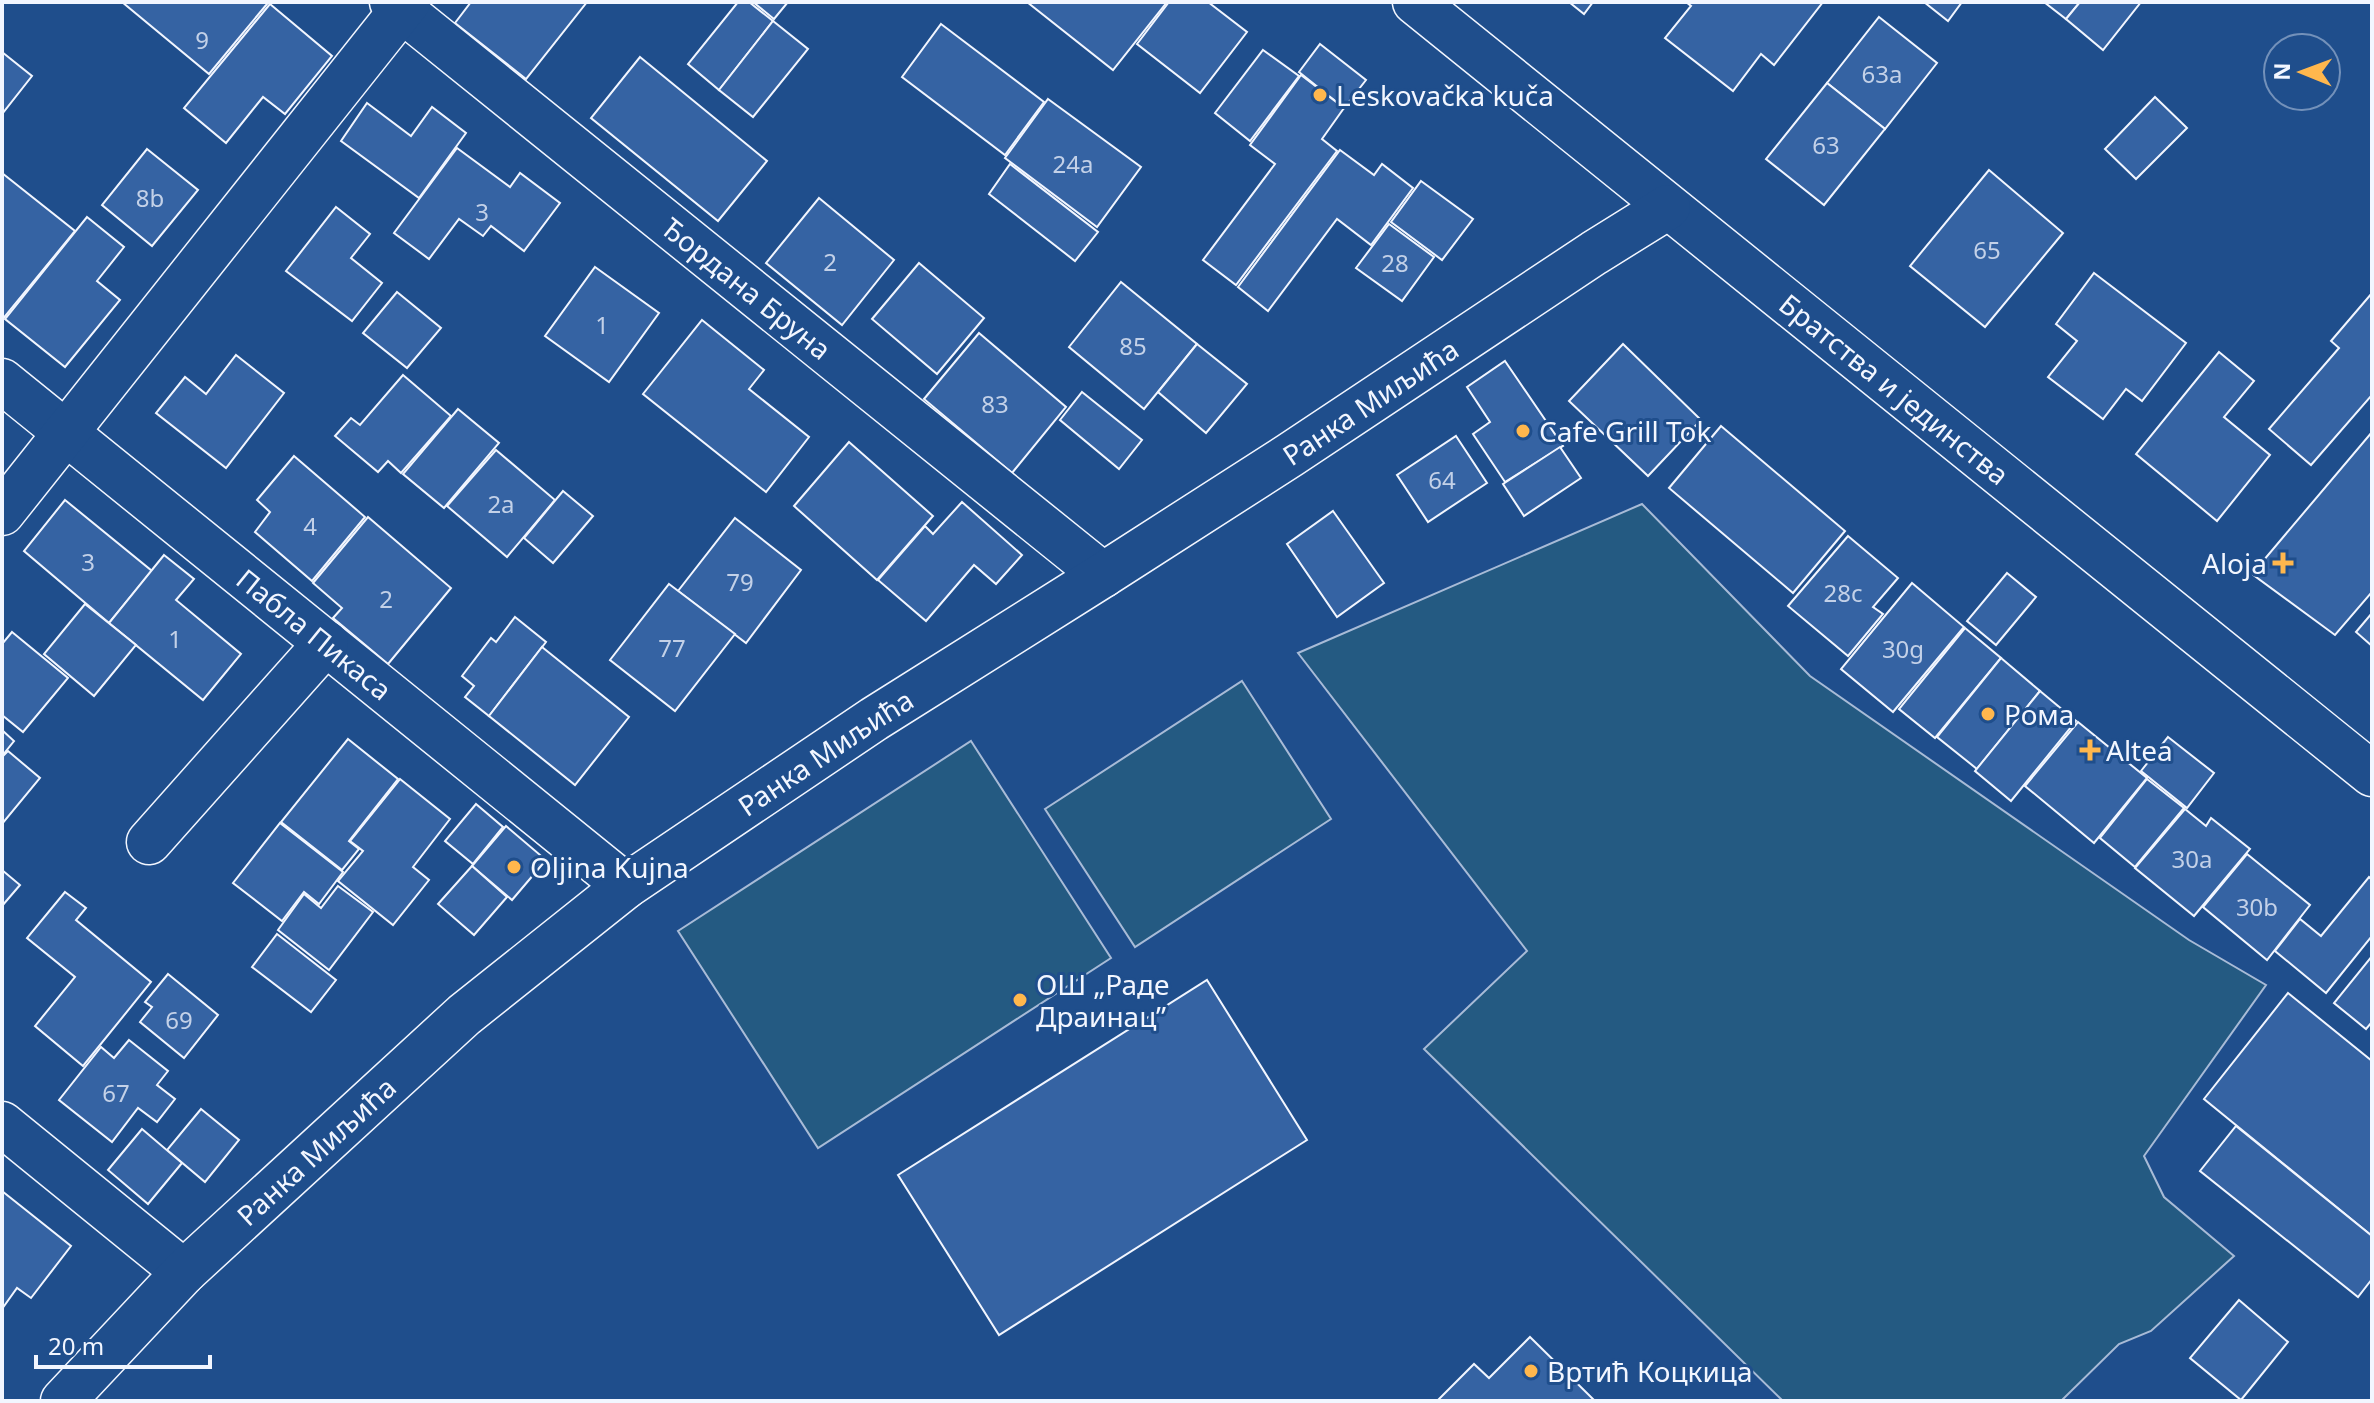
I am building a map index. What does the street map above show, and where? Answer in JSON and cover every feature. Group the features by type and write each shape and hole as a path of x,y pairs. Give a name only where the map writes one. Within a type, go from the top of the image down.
{"street":[{"name":"Братства и јединства","path":"1415,2 2372,774"},
{"path":"2,513 401,5"},
{"name":"Ђордана Бруна","path":"401,5 1103,575"},
{"name":"Ранка Миљића","path":"63,1401 184,1272 464,1015 626,886 874,719 1303,447 1668,207"},
{"name":"Пабла Пикаса","path":"2,381 626,886"},
{"path":"149,842 326,643"},
{"path":"2,1124 184,1272"}],"shaded area":[{"path":"1642,504 1810,676 2189,940 2266,985 2144,1156 2164,1197 2234,1256 2151,1331 2119,1344 2061,1401 1783,1401 1424,1049 1527,951 1298,653"},
{"path":"1242,681 1331,819 1135,947 1045,809"},
{"path":"971,741 1111,958 818,1148 678,931"}],"building":[{"path":"122,2 265,2 267,4 209,74"},
{"path":"471,2 587,2 526,79 455,23"},
{"path":"738,2 749,2 773,21 719,90 688,64"},
{"path":"753,2 788,2 774,19"},
{"path":"1027,2 1167,2 1113,70"},
{"path":"1169,2 1208,2 1247,32 1200,93 1137,44"},
{"path":"1569,2 1593,2 1584,14"},
{"path":"1686,2 1823,2 1774,65 1761,54 1733,91 1665,38 1691,6"},
{"path":"1924,2 1962,2 1948,21"},
{"path":"2044,2 2080,2 2066,19"},
{"path":"2080,2 2141,2 2103,50 2066,19"},
{"path":"270,4 332,56 285,114 263,97 226,143 184,108"},
{"path":"1879,17 1937,63 1885,129 1827,83"},
{"path":"773,21 808,49 753,117 719,90"},
{"path":"941,24 1044,102 1005,155 902,77"},
{"path":"1320,44 1366,80 1344,108 1299,72"},
{"path":"1263,50 1299,76 1250,141 1215,113"},
{"path":"2,52 32,76 2,114"},
{"path":"640,57 767,161 718,221 591,118"},
{"path":"1301,75 1344,108 1322,139 1337,151 1236,285 1203,260 1275,164 1250,145"},
{"path":"1827,83 1885,129 1824,205 1766,159"},
{"path":"2155,97 2187,128 2136,179 2105,149"},
{"path":"1048,99 1141,167 1097,227 1005,158"},
{"path":"367,103 411,136 432,107 466,133 419,198 341,141"},
{"path":"457,148 510,187 520,173 560,203 524,251 491,226 483,236 459,219 429,259 394,233"},
{"path":"147,149 198,190 152,246 102,205"},
{"path":"1340,150 1374,175 1382,164 1413,188 1371,245 1337,219 1268,311 1238,287"},
{"path":"1010,164 1098,232 1075,261 989,194"},
{"path":"1989,170 2063,233 1985,327 1910,266"},
{"path":"2,173 75,231 2,320"},
{"path":"1421,181 1473,219 1442,260 1391,222"},
{"path":"819,198 894,260 842,325 766,263"},
{"path":"336,207 370,234 351,258 382,283 352,321 286,271"},
{"path":"87,217 124,247 97,281 120,300 65,367 5,319"},
{"path":"1389,224 1434,257 1402,301 1356,268"},
{"path":"919,263 984,318 937,374 872,319"},
{"path":"595,267 659,313 609,382 545,336"},
{"path":"2094,273 2186,343 2142,401 2126,389 2103,419 2048,377 2077,341 2056,324"},
{"path":"1121,282 1197,344 1144,409 1069,347"},
{"path":"397,292 441,328 407,368 363,333"},
{"path":"2372,293 2372,395 2311,465 2269,429 2339,348 2331,341"},
{"path":"702,320 764,370 749,389 809,437 766,492 643,394"},
{"path":"979,333 1066,407 1012,473 924,399"},
{"path":"1197,344 1247,384 1206,433 1158,392"},
{"path":"1623,344 1701,420 1648,476 1569,401"},
{"path":"2219,352 2254,381 2224,417 2270,455 2217,521 2136,454"},
{"path":"236,355 284,393 226,468 156,413 185,377 206,394"},
{"path":"1505,361 1563,446 1505,482 1473,434 1490,422 1467,387"},
{"path":"403,375 451,416 401,473 388,461 378,472 335,436 351,418 360,425"},
{"path":"1082,392 1142,440 1119,469 1060,420"},
{"path":"458,409 499,443 444,508 403,474"},
{"path":"1721,426 1845,531 1793,593 1669,488"},
{"path":"2372,432 2372,592 2335,635 2252,574"},
{"path":"1456,436 1487,483 1428,522 1397,475"},
{"path":"849,442 933,516 877,580 794,506"},
{"path":"1560,447 1581,478 1524,516 1503,484"},
{"path":"496,450 555,500 507,557 447,506"},
{"path":"294,456 365,517 312,581 255,532 270,512 257,500"},
{"path":"563,491 593,516 553,563 524,538"},
{"path":"65,500 152,571 109,623 24,551"},
{"path":"962,502 1022,555 996,584 974,565 926,621 878,580 925,526 933,534"},
{"path":"1333,511 1384,583 1337,617 1287,544"},
{"path":"368,517 451,588 388,664 333,618 342,608 313,583"},
{"path":"735,518 801,570 746,643 678,591"},
{"path":"1848,536 1898,578 1873,607 1883,614 1848,656 1788,606"},
{"path":"164,555 194,579 176,600 241,654 203,700 109,623"},
{"path":"2007,573 2036,597 1996,645 1967,621"},
{"path":"1912,583 1964,627 1893,712 1841,669"},
{"path":"669,584 735,634 675,711 610,660"},
{"path":"85,604 136,645 94,696 44,654"},
{"path":"2372,613 2372,646 2356,632"},
{"path":"515,617 546,642 489,716 465,697 474,686 462,676 491,638 496,642"},
{"path":"1965,628 2001,658 1935,738 1899,709"},
{"path":"12,632 68,678 23,732 2,715 2,644"},
{"path":"542,647 629,717 575,785 489,716"},
{"name":"Рома","path":"2001,658 2040,691 1977,769 1937,737"},
{"path":"2040,691 2076,721 2011,801 1975,771"},
{"path":"2078,722 2147,778 2094,843 2025,786"},
{"path":"2,730 14,741 2,756"},
{"path":"2168,737 2214,773 2187,808 2141,771"},
{"path":"348,739 398,779 349,841 359,849 342,870 281,822"},
{"path":"8,751 40,778 2,824 2,757"},
{"path":"400,779 450,819 413,867 429,880 393,925 338,881 363,851 350,841"},
{"path":"2147,779 2184,808 2135,867 2100,838"},
{"path":"476,804 503,827 473,864 445,841"},
{"path":"2185,809 2206,826 2211,818 2250,849 2194,916 2135,868"},
{"path":"280,823 343,872 319,904 304,892 282,921 233,883"},
{"path":"506,826 546,860 512,900 472,866"},
{"path":"2247,854 2310,905 2267,960 2203,907"},
{"path":"472,866 507,897 474,935 438,904"},
{"path":"2,870 20,885 2,906"},
{"path":"2369,877 2372,880 2372,936 2326,993 2275,951 2300,919 2321,936"},
{"path":"338,886 373,912 329,970 278,930 304,894 321,908"},
{"path":"65,892 86,908 76,920 151,982 83,1066 35,1026 75,977 27,938"},
{"path":"277,934 336,980 311,1012 252,967"},
{"path":"2372,956 2372,1022 2366,1029 2334,1003"},
{"path":"168,974 218,1015 184,1058 140,1022 152,1007 145,1002"},
{"path":"1207,980 1307,1140 999,1335 898,1175"},
{"path":"2288,993 2372,1061 2372,1236 2204,1099"},
{"path":"129,1040 168,1071 157,1085 175,1099 157,1122 138,1108 112,1142 59,1100 101,1047 114,1058"},
{"path":"201,1109 239,1140 205,1182 167,1150"},
{"path":"2236,1126 2372,1236 2372,1279 2358,1297 2200,1171"},
{"path":"142,1129 182,1163 148,1204 108,1170"},
{"path":"2,1191 71,1246 31,1298 17,1288 2,1309"},
{"path":"2239,1300 2288,1342 2241,1400 2190,1358"},
{"name":"Вртић Коцкица","path":"1530,1337 1595,1401 1437,1401 1474,1364 1489,1378"}],"place":[{"name":"Leskovačka kuča","path":"1320,95"},
{"name":"Cafe Grill Tok","path":"1523,431"},
{"name":"Aloja","path":"2283,563"},
{"name":"Рома","path":"1988,714"},
{"name":"Altea","path":"2090,750"},
{"name":"Oljina Kujna","path":"514,867"},
{"name":"ОШ „Раде Драинац”","path":"1020,1000"},
{"name":"Вртић Коцкица","path":"1531,1371"}]}
